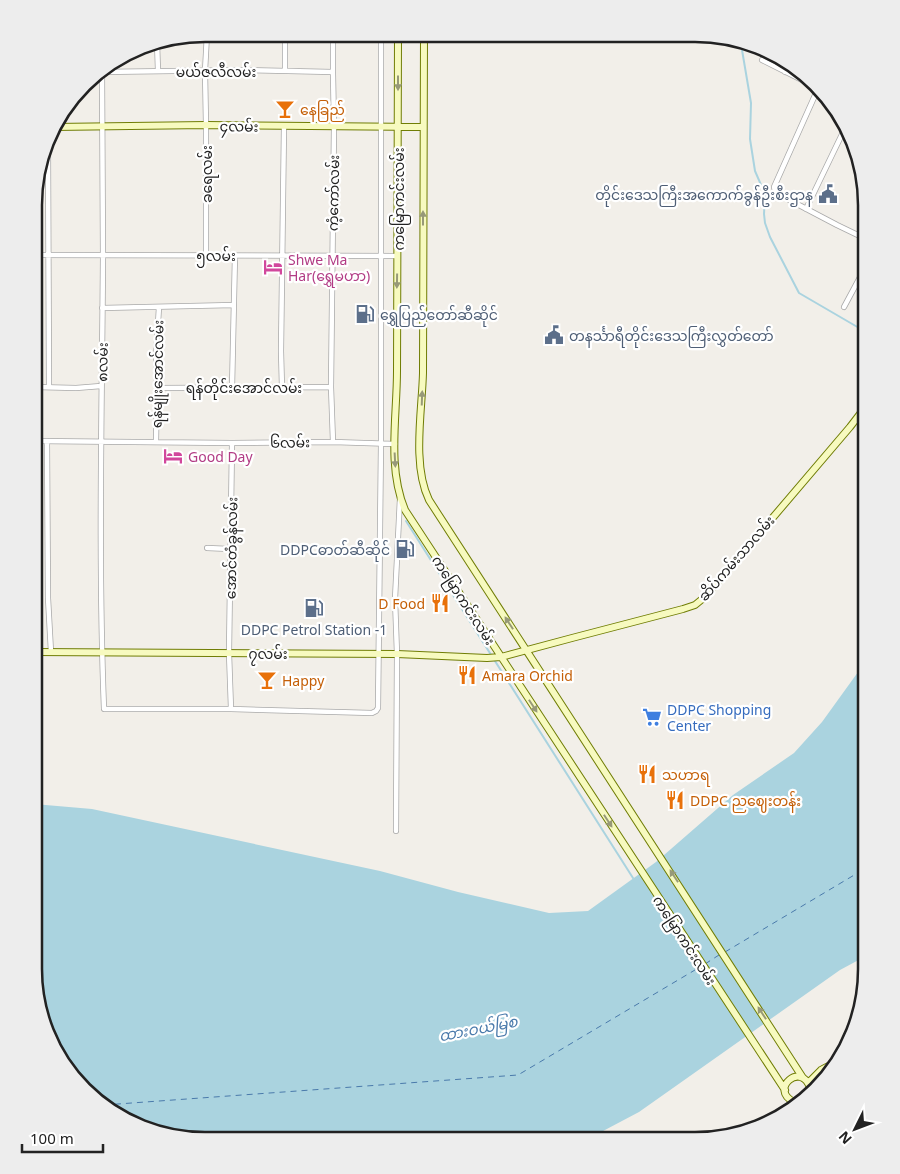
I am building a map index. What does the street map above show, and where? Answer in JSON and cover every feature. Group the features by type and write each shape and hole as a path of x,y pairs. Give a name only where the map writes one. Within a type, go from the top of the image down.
{"main road":[{"name":"ကမြောကင်းလမ်း","path":"398,42 397,374 394,444 400,497 405,510 785,1090 786,1096 791,1100"},
{"name":"ကမြောကင်းလမ်း","path":"424,42 420,444 424,490 807,1083"},
{"name":"၄လမ်း","path":"63,127 206,125 423,127"},
{"name":"ဆိပ်ကမ်းသာလမ်း","path":"501,657 683,609 695,604 706,596 858,417"},
{"name":"၇လမ်း","path":"42,652 397,654 501,657"},
{"path":"785,1090 786,1083 791,1078 797,1076 807,1083 822,1069"}],"street":[{"name":"ခရေလမ်း","path":"206,254 207,42"},
{"path":"285,42 285,70"},
{"name":"ကံ့ကော်လမ်း","path":"333,42 331,387 333,442"},
{"path":"231,709 372,713 378,708 381,443 381,42"},
{"path":"157,50 158,71"},
{"path":"762,60 792,75"},
{"name":"မယ်ဇလီလမ်း","path":"113,72 285,70 333,72"},
{"name":"၈လမ်း","path":"101,80 103,255 100,442 104,709 231,709"},
{"path":"815,96 774,187 775,191 858,235"},
{"path":"282,388 284,126"},
{"path":"806,209 842,135"},
{"path":"48,163 49,387"},
{"name":"၅လမ်း","path":"42,255 398,256"},
{"path":"232,388 234,255"},
{"path":"844,307 858,281"},
{"path":"102,308 234,305"},
{"name":"ရန်မျိုးအောင်လမ်း","path":"156,441 156,356 159,307"},
{"path":"42,387 76,388 101,386"},
{"name":"ရန်တိုင်းအောင်လမ်း","path":"157,388 331,387"},
{"name":"၆လမ်း","path":"42,441 394,444"},
{"path":"48,441 48,598 51,652"},
{"name":"အောင်တံခွန်လမ်း","path":"231,709 229,653 232,443"},
{"path":"396,831 397,654 395,599 400,497"},
{"path":"207,548 230,548"}],"water":[{"name":"ထားဝယ်မြစ","path":"857,673 857,961 840,970 639,1112 601,1132 206,1132 184,1130 163,1126 143,1119 124,1110 106,1098 76,1068 59,1041 51,1021 46,1000 42,969 42,805 92,809 380,871 458,892 549,913 588,911 656,862 733,795 794,753 822,722"}],"waterway":[{"path":"742,50 751,103 750,139 755,171 765,194 765,223 770,237 799,293 858,327"},
{"path":"406,521 633,878"}],"ferry route":[{"path":"725,952 857,873"},
{"path":"705,964 719,955"},
{"path":"115,1104 518,1075 700,967"}],"place":[{"name":"နေခြည်","path":"285,109"},
{"name":"တိုင်းဒေသကြီးအကောက်ခွန်ဦးစီးဌာန","path":"828,194"},
{"name":"Shwe Ma Har(‌‌ရွှေမဟာ)","path":"273,267"},
{"name":"ရွှေပြည်တော်ဆီဆိုင်","path":"365,314"},
{"name":"တနင်္သာရီတိုင်းဒေသကြီးလွှတ်တော်","path":"554,335"},
{"name":"Good Day","path":"173,456"},
{"name":"DDPCဓာတ်ဆီဆိုင်","path":"405,549"},
{"name":"D Food","path":"440,603"},
{"name":"DDPC Petrol Station -1","path":"314,608"},
{"name":"Amara Orchid","path":"467,675"},
{"name":"Happy","path":"267,680"},
{"name":"DDPC Shopping Center","path":"652,717"},
{"name":"သဟာရ","path":"647,774"},
{"name":"DDPC ညဈေးတန်း","path":"675,800"}]}
